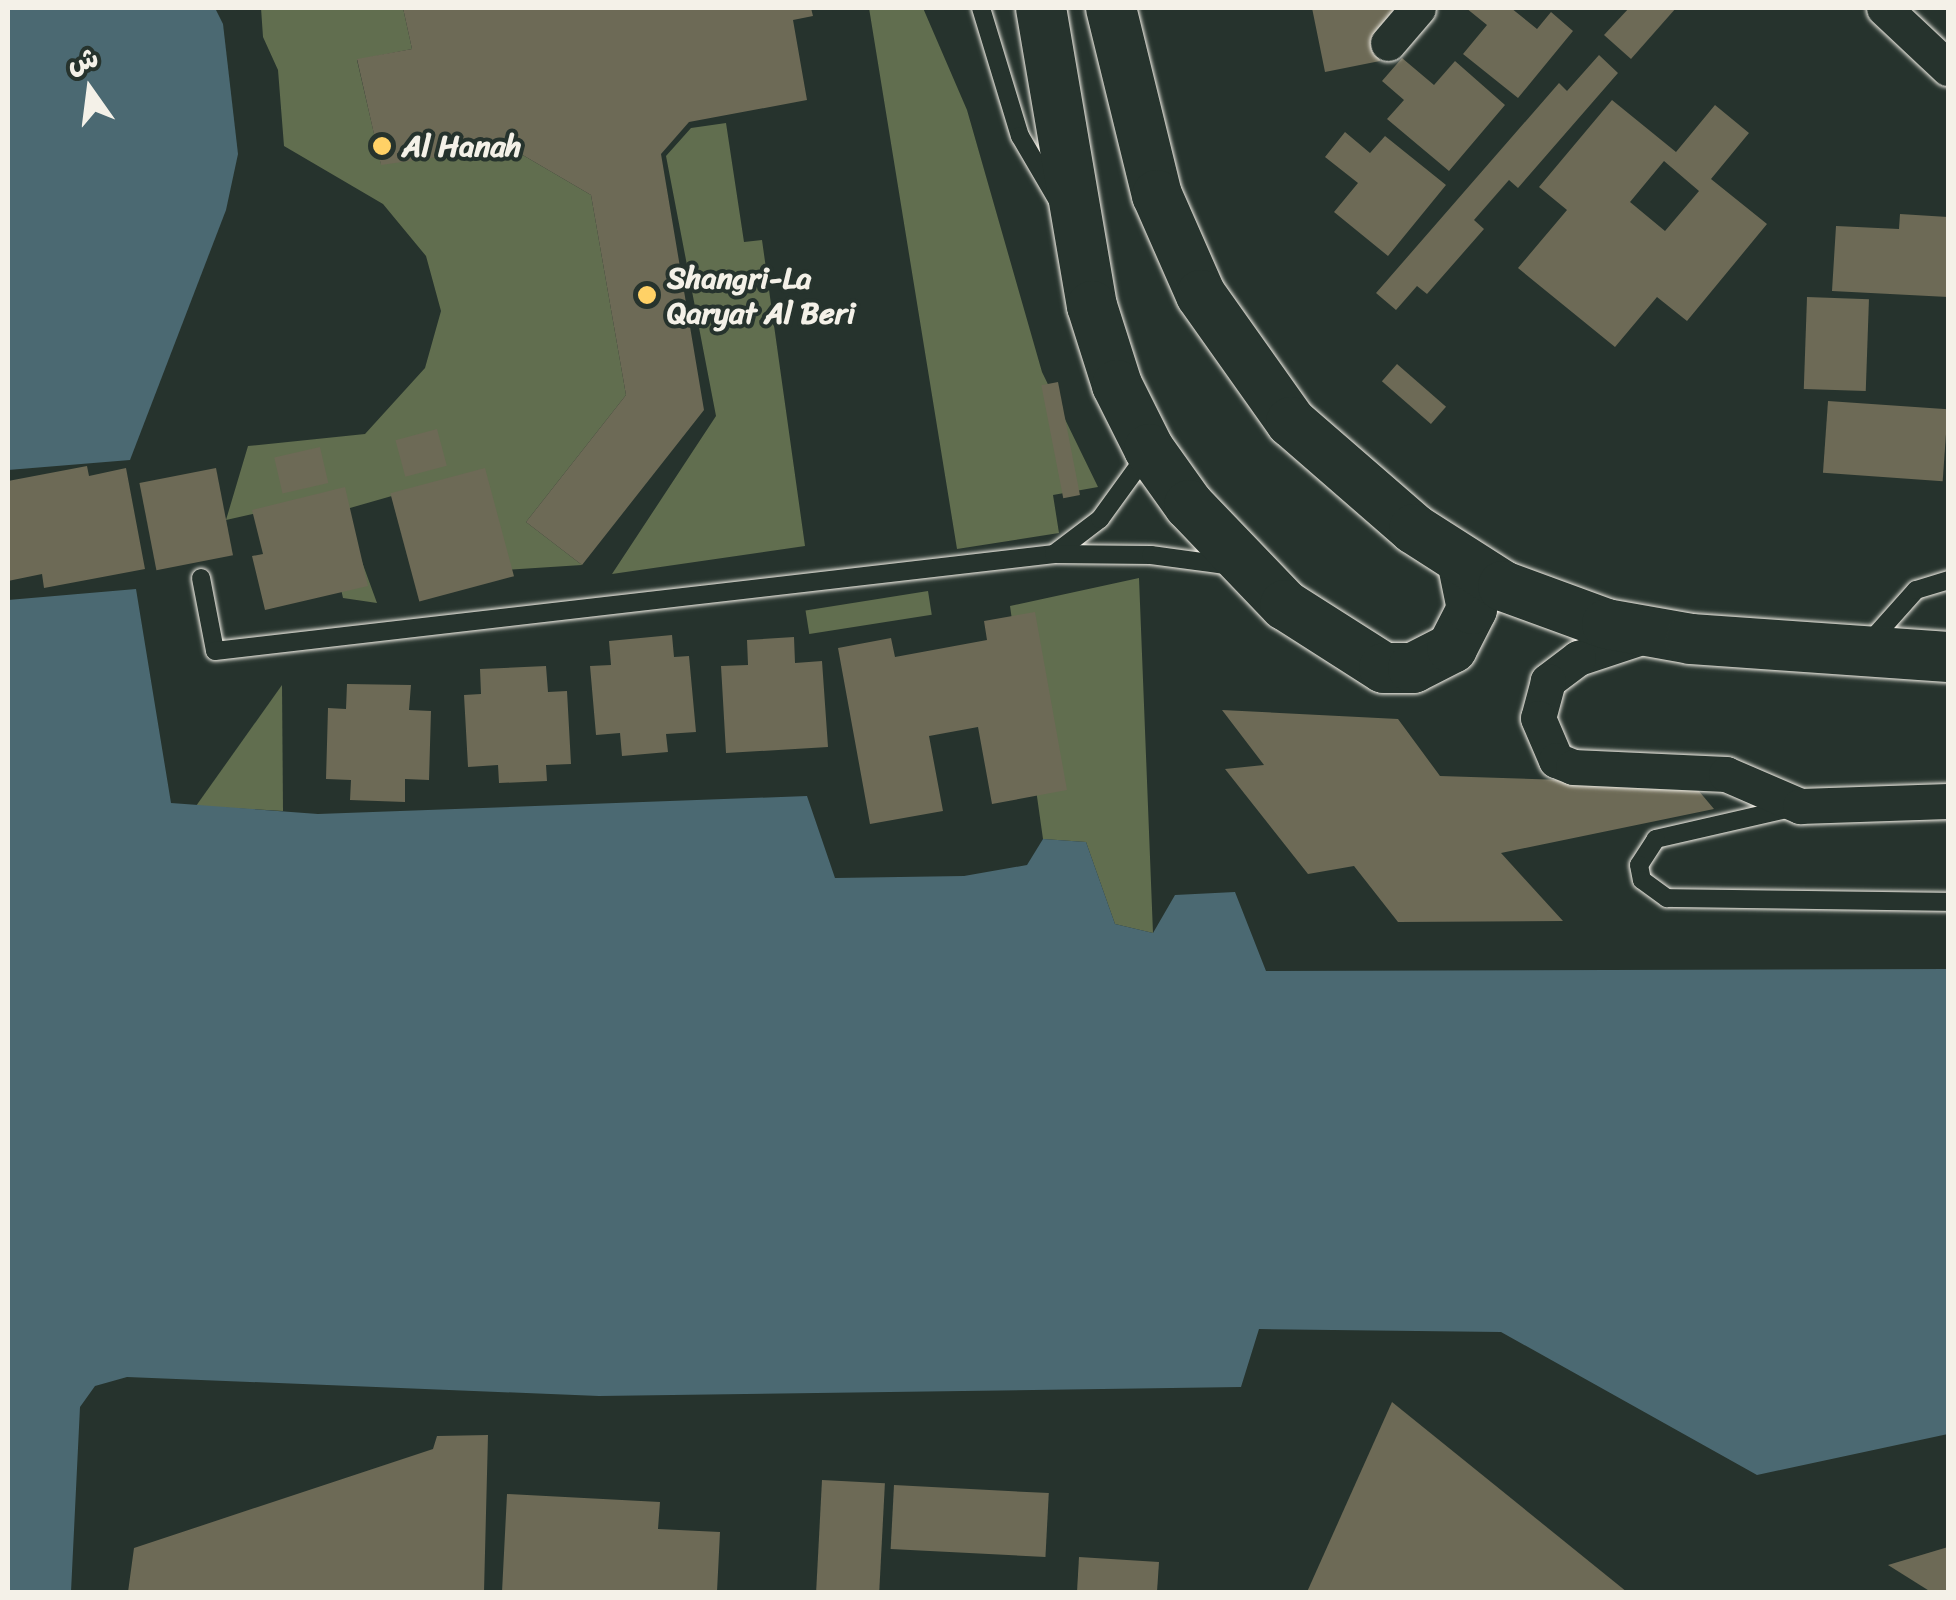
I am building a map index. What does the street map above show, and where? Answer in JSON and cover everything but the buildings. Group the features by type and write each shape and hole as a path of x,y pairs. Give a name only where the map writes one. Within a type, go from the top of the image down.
{"main road":[{"path":"1040,8 1074,223 1117,385 1149,449 1247,568 1338,643 1384,668 1413,668 1434,662 1465,630 1471,586 1463,566"},
{"path":"1114,10 1156,195 1222,327 1291,422 1463,566 1607,624 1860,652 1948,657"}],"street":[{"path":"1388,43 1418,8"},
{"path":"1884,8 1948,68"},
{"path":"1656,632 1578,658 1548,682 1538,718 1550,754 1573,766 1726,774 1800,806 1948,801"}],"lane":[{"path":"982,8 1020,136 1074,223"},
{"path":"1054,554 1110,508 1149,449"},
{"path":"201,578 216,651 1054,554 1151,555 1247,568"},
{"path":"1860,652 1916,590 1948,580"},
{"path":"1800,806 1656,839 1639,865 1642,880 1667,898 1948,902"}],"green space":[{"path":"261,8 403,8 412,49 357,60 381,164 509,147 591,195 626,395 526,522 582,565 487,571 451,479 343,510 377,603 343,598 321,499 226,520 248,446 365,434 425,368 441,311 426,256 383,204 284,146 278,70 263,37"},
{"path":"869,8 923,8 967,110 1042,372 1098,487 1053,495 1059,533 957,549"},
{"path":"726,123 744,242 762,240 805,546 612,574 716,416 666,156 691,128"},
{"path":"1139,578 1153,933 1115,924 1086,842 1043,839 1010,606"},
{"path":"928,591 932,615 809,634 806,610"},
{"path":"282,685 283,811 196,806"}],"water":[{"path":"8,8 215,8 223,24 238,154 226,210 130,460 8,470"},
{"path":"136,589 171,803 318,814 807,796 835,878 964,876 1027,865 1043,839 1086,842 1115,924 1153,933 1175,895 1235,892 1266,971 1948,969 1948,1434 1757,1475 1501,1332 1259,1329 1241,1387 599,1396 127,1377 95,1386 80,1407 71,1592 8,1592 8,600"}],"place":[{"name":"Al Hanah","path":"382,146"},
{"name":"Shangri-La Qaryat Al Beri","path":"647,295"}]}
